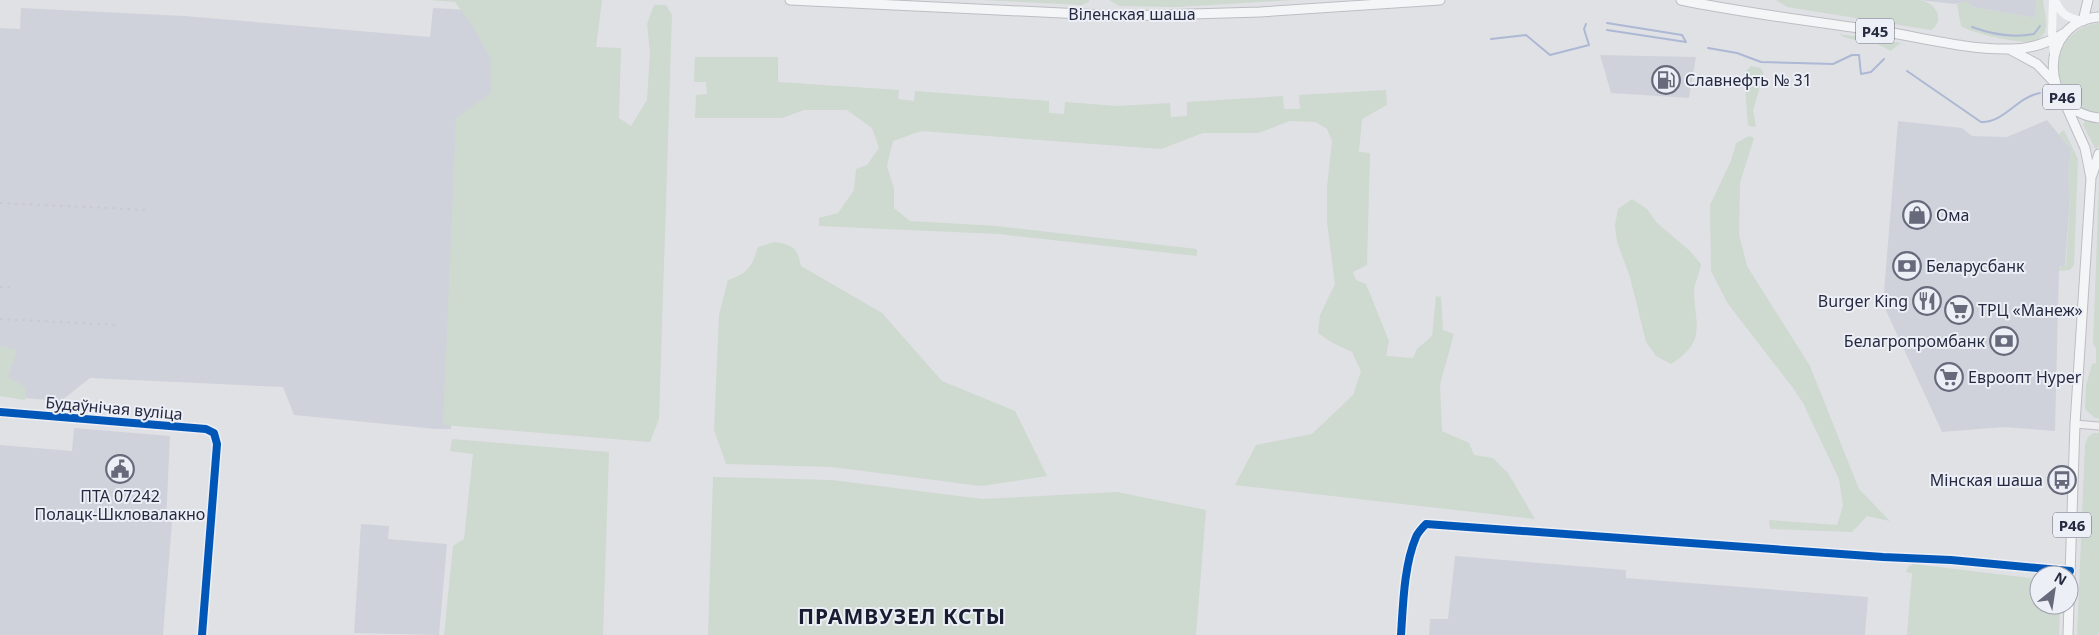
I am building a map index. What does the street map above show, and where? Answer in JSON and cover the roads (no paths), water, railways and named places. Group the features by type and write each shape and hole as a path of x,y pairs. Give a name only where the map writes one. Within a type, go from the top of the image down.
{"main road":[{"name":"Віленская шаша","path":"790,0 1123,16 1260,12 1440,0"},
{"name":"Р45","path":"1681,0 1817,23 1960,44 2011,49 2034,47 2065,33"},
{"path":"2054,0 2060,12 2065,16 2083,20 2088,0"},
{"path":"2054,0 2054,55"},
{"name":"Р46","path":"2091,178 2085,148 2053,75 2054,55 2057,44 2065,33 2083,20 2099,17"},
{"name":"Р45","path":"2011,49 2037,64 2056,85"},
{"name":"Р46","path":"2064,102 2078,113 2099,118"},
{"name":"Р46","path":"2070,565 2075,424 2091,178 2099,154"},
{"name":"Р46","path":"2068,635 2069,615"}],"street":[{"name":"Будаўнічая вуліца","path":"0,412 206,429 214,433 217,444"},
{"path":"2075,424 2099,426"},
{"path":"202,635 217,444"},
{"path":"1402,635 1406,579 1413,545 1416,534 1426,524 1883,557 1951,560 2029,567"}],"waterway":[{"path":"1607,23 1682,35 1686,42"},
{"path":"1491,39 1526,35 1550,55 1589,45 1584,29 1586,24"},
{"path":"1972,27 1987,32 2019,36 2034,34 2040,26"},
{"path":"1607,30 1686,42"},
{"path":"1708,48 1737,53 1761,62 1833,64 1852,55 1859,55 1861,74 1871,72 1884,59"},
{"path":"1907,71 1981,122 1997,118 2024,99 2040,93"}],"railway":[{"path":"0,203 150,210"},
{"path":"0,287 15,287"},
{"path":"0,319 119,325"}],"place":[{"name":"Славнефть № 31","path":"1666,80"},
{"name":"Ома","path":"1917,215"},
{"name":"Беларусбанк","path":"1907,266"},
{"name":"Burger King","path":"1927,301"},
{"name":"ТРЦ «Манеж»","path":"1959,310"},
{"name":"Белагропромбанк","path":"2004,341"},
{"name":"Евроопт Hyper","path":"1949,377"},
{"name":"ПТА 07242 Полацк-Шкловалакно","path":"120,469"},
{"name":"Мінская шаша","path":"2062,480"}],"district":[{"name":"ПРАМВУЗЕЛ КСТЫ","path":"902,616"}]}
